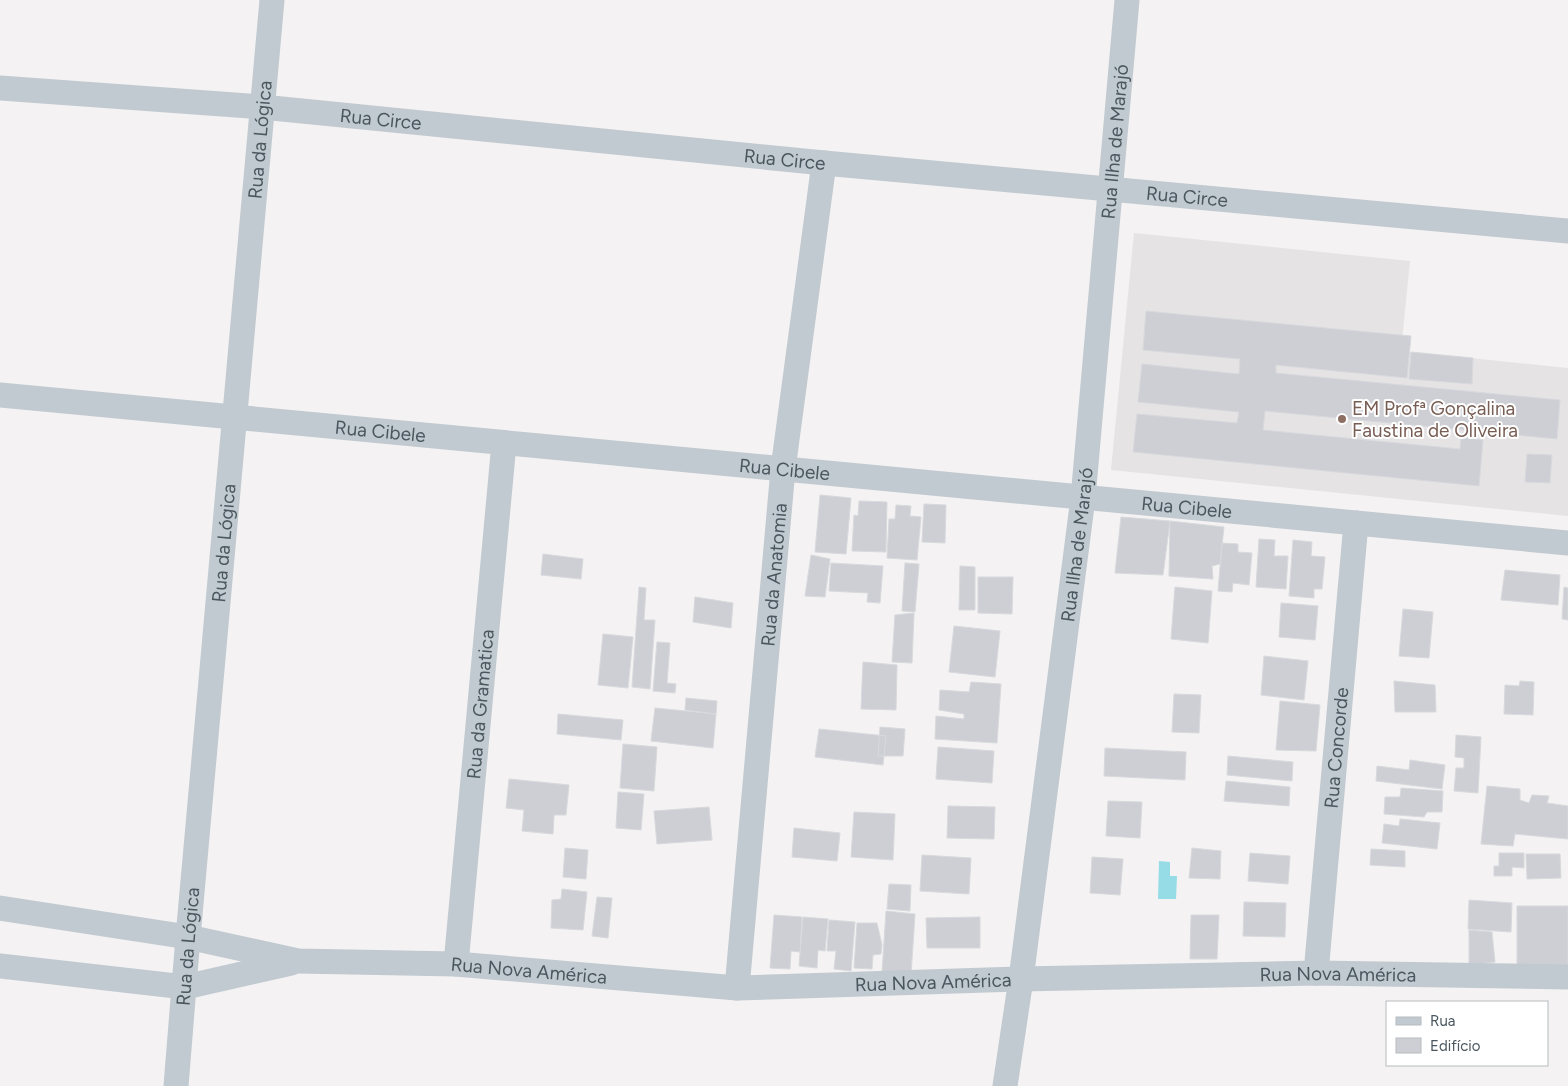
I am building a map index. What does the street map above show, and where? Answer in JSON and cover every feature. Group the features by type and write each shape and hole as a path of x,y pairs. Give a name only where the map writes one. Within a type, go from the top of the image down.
{"street":[{"name":"Rua da Lógica","path":"176,1086 272,0"},
{"name":"Rua Ilha de Marajó","path":"1005,1086 1022,979 1083,498 1127,0"},
{"name":"Rua Circe","path":"0,88 262,107 824,163 1568,231"},
{"name":"Rua da Anatomia","path":"737,988 782,469 824,163"},
{"name":"Rua Cibele","path":"0,396 1568,543"},
{"name":"Rua da Gramatica","path":"456,964 504,443"},
{"name":"Rua Concorde","path":"1316,973 1356,523"},
{"name":"Rua Nova América","path":"0,908 188,937 298,961 456,964 737,988 1022,979 1316,973 1568,977"},
{"name":"Rua Nova América","path":"0,966 184,987 298,961"}],"shaded area":[{"name":"EM Profª Gonçalina Faustina de Oliveira","path":"1134,233 1410,261 1401,351 1568,368 1568,516 1111,470"}],"water":[{"path":"1159,861 1170,862 1170,876 1177,876 1176,899 1158,899"}],"building":[{"path":"1146,311 1411,336 1407,378 1276,365 1276,373 1560,400 1557,439 1265,411 1263,430 1460,449 1461,437 1483,440 1479,486 1133,452 1137,414 1237,423 1239,412 1138,402 1142,364 1239,374 1240,359 1143,350"},
{"path":"1411,352 1473,358 1472,384 1409,379"},
{"path":"1527,454 1552,455 1550,483 1525,482"},
{"path":"820,495 851,498 846,554 815,552"},
{"path":"859,501 887,502 886,552 852,551 854,515 858,516"},
{"path":"924,504 946,505 945,543 922,542"},
{"path":"896,505 911,506 910,516 921,517 917,560 887,558 889,519 895,519"},
{"path":"1121,517 1170,521 1163,575 1115,573"},
{"path":"1170,521 1224,527 1220,564 1212,566 1213,579 1169,576"},
{"path":"1259,539 1275,540 1274,556 1288,556 1286,589 1256,587"},
{"path":"1293,540 1312,542 1311,556 1325,557 1322,589 1314,589 1314,598 1289,596"},
{"path":"1222,543 1238,544 1238,552 1252,553 1249,585 1233,583 1232,592 1218,591"},
{"path":"543,554 583,559 581,579 541,575"},
{"path":"811,555 830,559 825,597 805,596"},
{"path":"831,563 883,566 880,603 867,602 868,593 829,591"},
{"path":"905,563 919,564 915,612 902,611"},
{"path":"960,566 975,567 975,610 959,610"},
{"path":"1505,570 1560,575 1558,605 1501,600"},
{"path":"978,577 1013,577 1012,614 978,613"},
{"path":"639,587 646,588 644,620 655,620 650,689 632,687"},
{"path":"1175,587 1212,591 1208,643 1171,639"},
{"path":"1564,587 1568,588 1568,620 1562,619"},
{"path":"695,597 733,603 731,628 693,622"},
{"path":"1281,603 1318,606 1315,640 1279,637"},
{"path":"1403,609 1433,612 1429,658 1399,656"},
{"path":"914,613 912,663 892,662 895,615"},
{"path":"954,626 1000,631 995,677 949,672"},
{"path":"603,634 633,637 628,688 598,685"},
{"path":"657,642 670,643 667,683 676,684 675,693 653,691"},
{"path":"1264,656 1308,661 1304,700 1261,695"},
{"path":"863,662 897,665 896,710 861,709"},
{"path":"1394,681 1435,685 1436,712 1395,712"},
{"path":"1520,681 1534,682 1533,715 1504,714 1505,685 1519,686"},
{"path":"971,682 1001,684 997,743 935,739 936,716 964,719 964,714 939,710 940,690 969,692"},
{"path":"1174,694 1201,695 1199,733 1172,732"},
{"path":"686,698 717,701 716,714 685,710"},
{"path":"1280,701 1320,705 1316,751 1276,750"},
{"path":"655,708 716,714 713,748 651,741"},
{"path":"558,714 623,720 621,740 557,734"},
{"path":"880,727 905,729 903,756 878,756"},
{"path":"819,729 886,736 883,765 815,757"},
{"path":"1456,735 1481,737 1478,793 1454,791 1456,768 1464,768 1464,758 1455,757"},
{"path":"623,744 657,747 654,791 620,788"},
{"path":"938,747 994,751 992,783 936,779"},
{"path":"1105,748 1186,752 1185,780 1104,776"},
{"path":"1228,756 1293,762 1292,781 1227,775"},
{"path":"1410,760 1445,765 1442,789 1376,781 1377,766 1409,770"},
{"path":"509,779 569,785 566,815 554,815 553,834 522,831 524,810 506,808"},
{"path":"1226,781 1290,787 1289,806 1224,801"},
{"path":"1487,786 1520,789 1520,800 1529,803 1532,795 1549,796 1547,803 1568,806 1568,839 1515,834 1513,846 1481,844"},
{"path":"1401,788 1443,791 1442,812 1427,812 1424,817 1384,814 1385,797 1400,797"},
{"path":"618,792 644,794 641,830 616,828"},
{"path":"1108,801 1142,802 1140,838 1106,836"},
{"path":"948,806 995,807 994,839 947,838"},
{"path":"709,807 712,840 657,844 654,811"},
{"path":"854,812 895,814 893,860 851,857"},
{"path":"1400,819 1440,823 1437,849 1382,843 1384,824 1399,826"},
{"path":"794,828 840,833 837,861 792,857"},
{"path":"565,848 588,850 586,879 563,877"},
{"path":"1192,848 1221,851 1220,879 1189,878"},
{"path":"1371,849 1405,851 1405,867 1370,865"},
{"path":"1250,853 1290,856 1288,884 1248,881"},
{"path":"1499,853 1524,853 1524,868 1512,867 1512,876 1494,876 1494,866 1499,866"},
{"path":"1526,854 1560,854 1561,878 1527,879"},
{"path":"922,855 971,858 969,894 920,891"},
{"path":"1092,857 1123,859 1120,895 1090,893"},
{"path":"889,884 911,885 910,911 887,909"},
{"path":"562,889 587,892 583,930 551,928 552,900 561,899"},
{"path":"597,897 612,898 608,938 592,936"},
{"path":"1469,900 1512,903 1511,932 1468,929"},
{"path":"1244,902 1286,903 1285,937 1243,936"},
{"path":"1517,906 1568,906 1568,971 1517,971"},
{"path":"886,911 915,914 911,975 882,973"},
{"path":"774,915 802,917 800,952 791,951 790,969 770,968"},
{"path":"1191,915 1219,915 1217,959 1190,959"},
{"path":"803,917 828,919 825,951 818,950 817,968 799,966"},
{"path":"980,917 980,948 927,948 926,918"},
{"path":"829,920 855,922 851,971 834,969 836,951 827,951"},
{"path":"857,923 877,923 882,945 881,954 873,955 872,969 854,968"},
{"path":"1469,930 1492,932 1495,962 1469,965"}],"place":[{"name":"EM Profª Gonçalina Faustina de Oliveira","path":"1342,419"}]}
